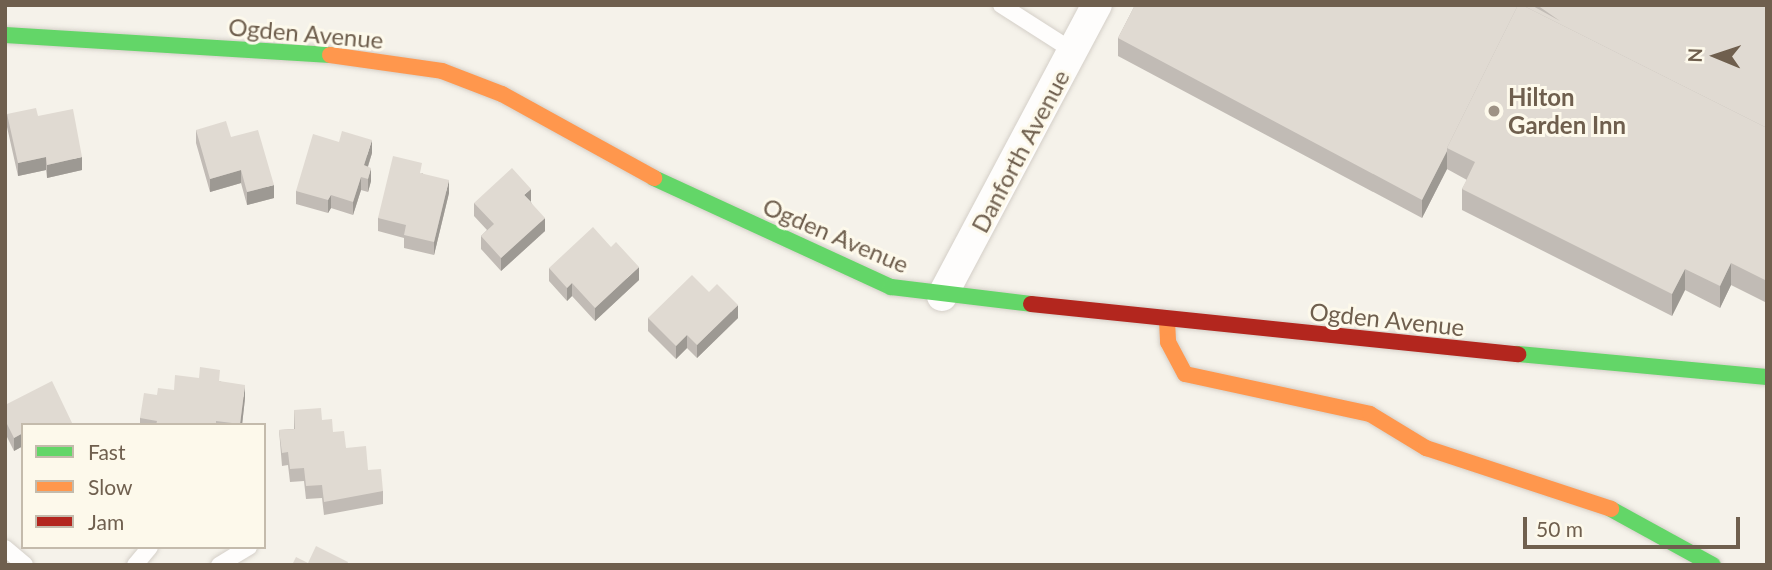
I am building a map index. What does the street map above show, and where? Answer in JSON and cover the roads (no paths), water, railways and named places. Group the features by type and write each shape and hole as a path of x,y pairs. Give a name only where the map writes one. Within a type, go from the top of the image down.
{"street":[{"name":"Danforth Avenue","path":"942,296 1097,5"},
{"name":"Ogden Avenue","path":"5,35 354,57 442,71 502,94 674,189 891,287 942,296 1167,321 1767,377"},
{"path":"1167,321 1168,342 1185,374 1370,414 1426,448 1602,504 1713,565"}],"lane":[{"path":"1001,5 1073,51"},
{"path":"5,548 25,565"},
{"path":"135,565 148,549"},
{"path":"219,565 246,549"}],"place":[{"name":"Hilton Garden Inn","path":"1494,111"}]}
